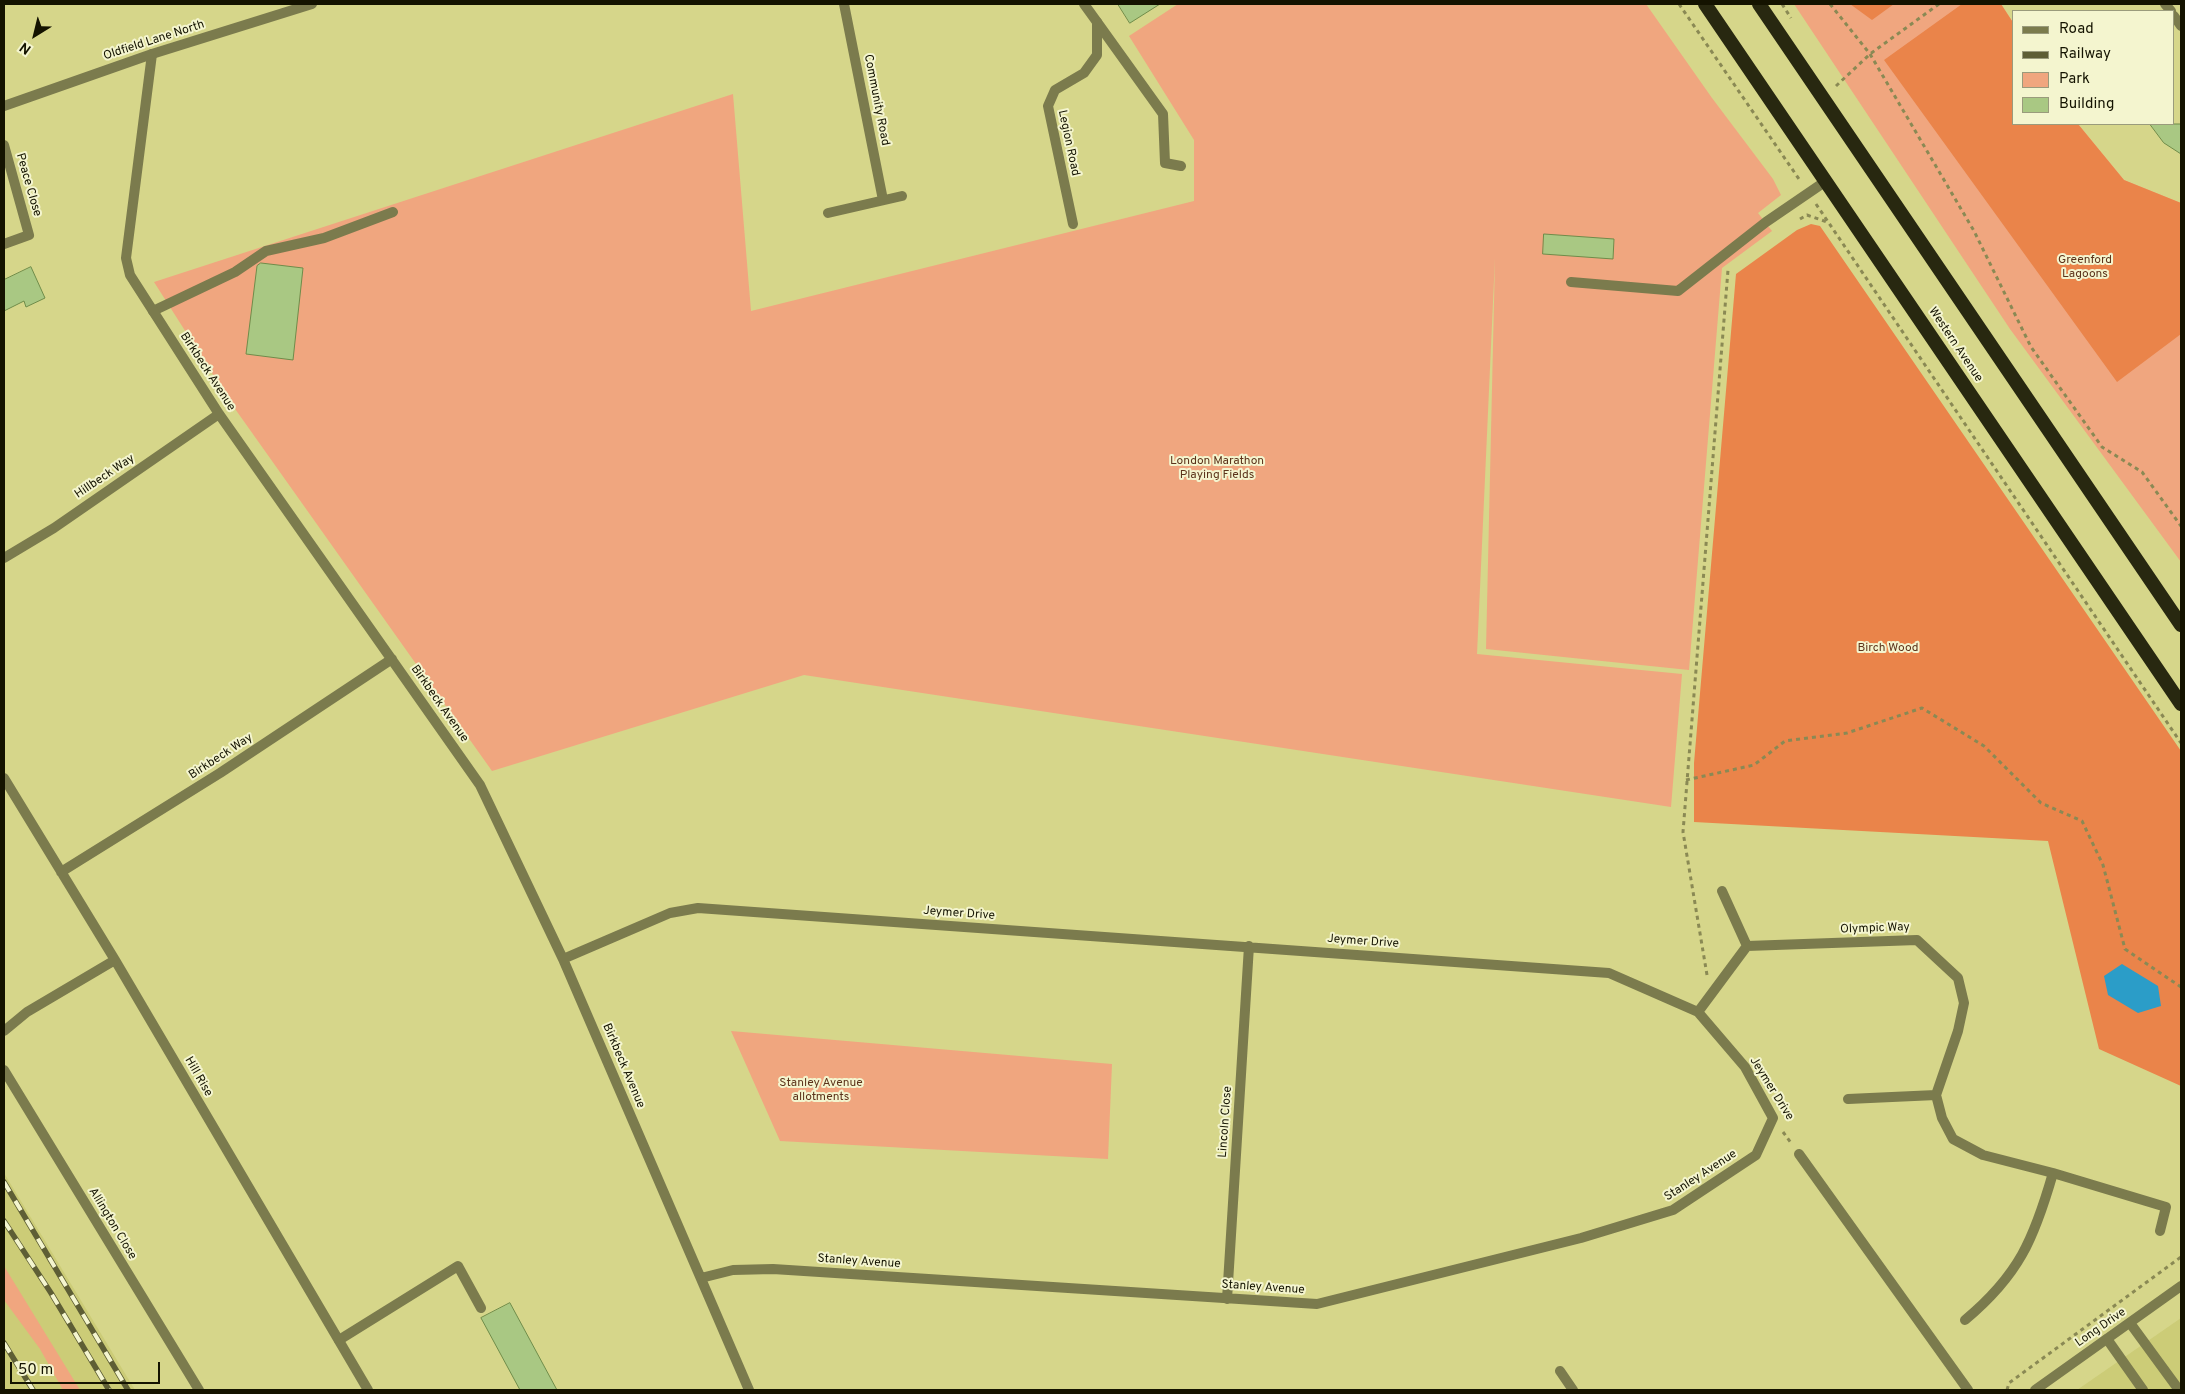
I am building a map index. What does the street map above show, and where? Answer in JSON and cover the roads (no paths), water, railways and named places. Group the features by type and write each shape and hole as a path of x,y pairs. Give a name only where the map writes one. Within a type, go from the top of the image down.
{"highway":[{"name":"Western Avenue","path":"1705,4 2181,704"},
{"path":"1759,4 2181,625"}],"street":[{"name":"Oldfield Lane North","path":"4,106 152,54 312,4"},
{"name":"Community Road","path":"844,4 883,200"},
{"path":"1084,4 1163,114 1166,163 1181,166"},
{"name":"Legion Road","path":"1073,224 1048,106 1055,90 1084,73 1097,54 1097,22"},
{"name":"Birkbeck Avenue","path":"152,54 126,258 130,275 219,414 480,785 563,959 749,1390"},
{"name":"Peace Close","path":"4,145 29,235 4,244"},
{"path":"1571,282 1678,291 1766,222 1826,181"},
{"path":"828,213 902,196"},
{"path":"153,311 235,272 266,251 324,238 393,212"},
{"name":"Hillbeck Way","path":"4,558 54,528 219,414"},
{"name":"Birkbeck Way","path":"61,872 220,773 392,659"},
{"name":"Hill Rise","path":"4,778 115,960 368,1390"},
{"path":"1698,1012 1747,946 1722,891"},
{"name":"Jeymer Drive","path":"563,959 670,913 698,908 1609,973 1698,1012 1745,1067 1772,1118"},
{"name":"Olympic Way","path":"1747,946 1917,940 1958,978 1964,1002 1958,1031 1936,1095"},
{"name":"Lincoln Close","path":"1227,1299 1249,946"},
{"path":"4,1031 27,1012 115,960"},
{"name":"Allington Close","path":"4,1070 199,1390"},
{"path":"1848,1099 1936,1095 1942,1118 1953,1139 1984,1155 2053,1173 2166,1207 2160,1231"},
{"name":"Stanley Avenue","path":"701,1278 732,1270 773,1269 1317,1304 1581,1238 1673,1210 1756,1155 1772,1118"},
{"path":"1799,1154 1968,1390"},
{"path":"1964,1320 1989,1300 2020,1260 2039,1223 2053,1173"},
{"path":"339,1340 458,1266 481,1308"},
{"name":"Long Drive","path":"2035,1390 2181,1286"},
{"path":"2130,1323 2179,1390"},
{"path":"2107,1340 2143,1390"},
{"path":"1560,1372 1573,1390"}],"water":[{"path":"2122,964 2158,986 2161,1006 2138,1013 2108,995 2104,976"}],"railway":[{"path":"4,1182 128,1390"},
{"path":"4,1221 51,1293 109,1390"},
{"path":"4,1343 33,1390"}],"park label":[{"name":"Greenford Lagoons","path":"2085,268"},
{"name":"London Marathon Playing Fields","path":"1217,469"},
{"name":"Birch Wood","path":"1888,649"},
{"name":"Stanley Avenue allotments","path":"821,1091"}]}
